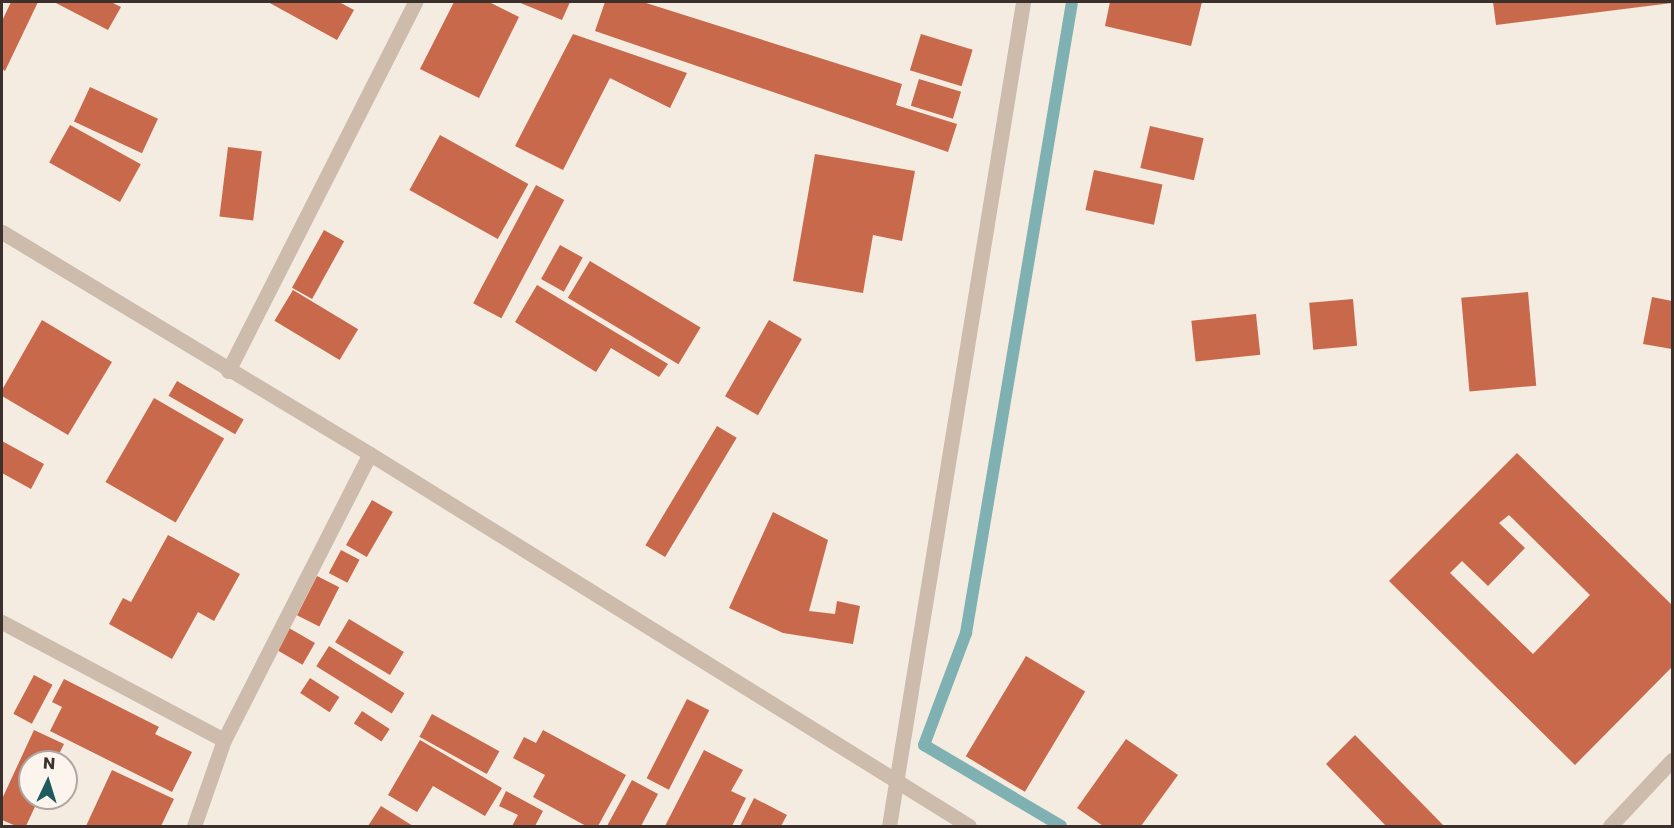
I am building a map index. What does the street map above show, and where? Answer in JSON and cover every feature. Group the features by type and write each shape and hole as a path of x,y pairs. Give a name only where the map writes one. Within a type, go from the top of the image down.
{"street":[{"path":"228,371 415,2"},
{"path":"890,826 1023,2"},
{"path":"2,232 228,371 370,454 897,784 969,826"},
{"path":"194,826 224,740 370,454"},
{"path":"2,622 224,740"},
{"path":"1610,826 1672,760"}],"building":[{"path":"11,2 38,2 5,71 2,69 2,21"},
{"path":"54,2 111,2 121,7 108,30"},
{"path":"268,2 339,2 354,10 337,40"},
{"path":"454,2 489,2 519,17 479,98 420,69"},
{"path":"518,2 570,2 562,20"},
{"path":"605,2 643,2 902,84 896,105 957,124 948,152 595,31"},
{"path":"1110,2 1202,2 1191,46 1105,26"},
{"path":"1493,2 1672,2 1672,3 1496,25"},
{"path":"573,34 687,73 670,108 610,78 563,170 515,146"},
{"path":"921,34 973,50 962,86 910,70"},
{"path":"919,79 961,92 953,119 911,106"},
{"path":"90,87 158,119 142,153 74,121"},
{"path":"70,125 141,164 120,202 49,163"},
{"path":"1150,126 1204,138 1194,180 1140,168"},
{"path":"440,135 528,184 498,239 409,190"},
{"path":"228,147 262,151 253,221 219,216"},
{"path":"815,154 915,171 902,241 873,235 863,293 793,281"},
{"path":"1094,170 1162,185 1154,225 1085,210"},
{"path":"536,185 564,200 501,318 473,303"},
{"path":"324,230 344,241 312,299 292,288"},
{"path":"560,245 583,258 564,292 541,279"},
{"path":"590,261 701,327 678,364 568,298"},
{"path":"537,285 668,364 659,377 611,348 596,372 515,322"},
{"path":"293,290 358,329 340,360 274,321"},
{"path":"1528,292 1536,386 1469,391 1461,298"},
{"path":"1652,297 1672,301 1672,349 1643,344"},
{"path":"1353,299 1357,346 1313,350 1309,303"},
{"path":"1256,314 1260,355 1196,362 1191,321"},
{"path":"42,320 112,362 68,435 2,396 2,390"},
{"path":"769,320 802,339 758,415 725,396"},
{"path":"177,381 244,420 235,434 168,396"},
{"path":"154,398 224,438 176,523 106,482"},
{"path":"717,426 737,438 665,557 645,545"},
{"path":"2,441 44,464 31,489 2,473"},
{"path":"1517,453 1672,605 1672,667 1575,765 1389,581","holes":["1509,515 1590,595 1533,654 1450,573 1462,561 1488,586 1525,548 1499,523"]},
{"path":"372,500 393,512 367,557 346,545"},
{"path":"773,512 828,540 809,611 835,614 837,601 860,606 853,644 783,633 729,608"},
{"path":"168,535 240,574 214,621 198,612 172,659 109,624 123,598 131,602"},
{"path":"341,550 360,560 347,583 329,573"},
{"path":"317,576 339,587 319,627 297,615"},
{"path":"349,619 404,652 390,675 335,642"},
{"path":"289,628 315,643 302,665 276,650"},
{"path":"329,646 404,693 392,714 316,666"},
{"path":"1026,656 1085,692 1025,792 966,756"},
{"path":"34,675 53,685 32,724 13,714"},
{"path":"310,678 339,697 330,712 300,693"},
{"path":"64,679 159,727 155,734 192,752 172,792 50,731 62,707 52,702"},
{"path":"687,699 709,710 669,790 647,778"},
{"path":"362,711 390,729 382,742 354,724"},
{"path":"432,714 499,751 487,774 419,737"},
{"path":"34,730 64,744 61,750 25,750"},
{"path":"543,730 626,775 598,826 586,826 533,797 545,775 513,758 524,737 536,743"},
{"path":"1355,735 1444,826 1386,826 1326,764"},
{"path":"1126,739 1178,775 1141,826 1103,826 1077,808"},
{"path":"420,740 502,788 485,816 433,786 417,812 388,795"},
{"path":"704,750 743,770 731,791 746,798 732,826 665,826"},
{"path":"18,764 18,810 33,810 26,826 16,826 2,820 2,799"},
{"path":"112,770 174,799 161,826 86,826"},
{"path":"632,780 658,794 641,826 607,826"},
{"path":"506,791 543,811 535,826 512,826 518,815 499,806"},
{"path":"754,798 787,815 781,826 740,826"},
{"path":"381,806 413,826 368,826"}],"waterway":[{"path":"1061,826 924,745 966,633 1072,2"}]}
